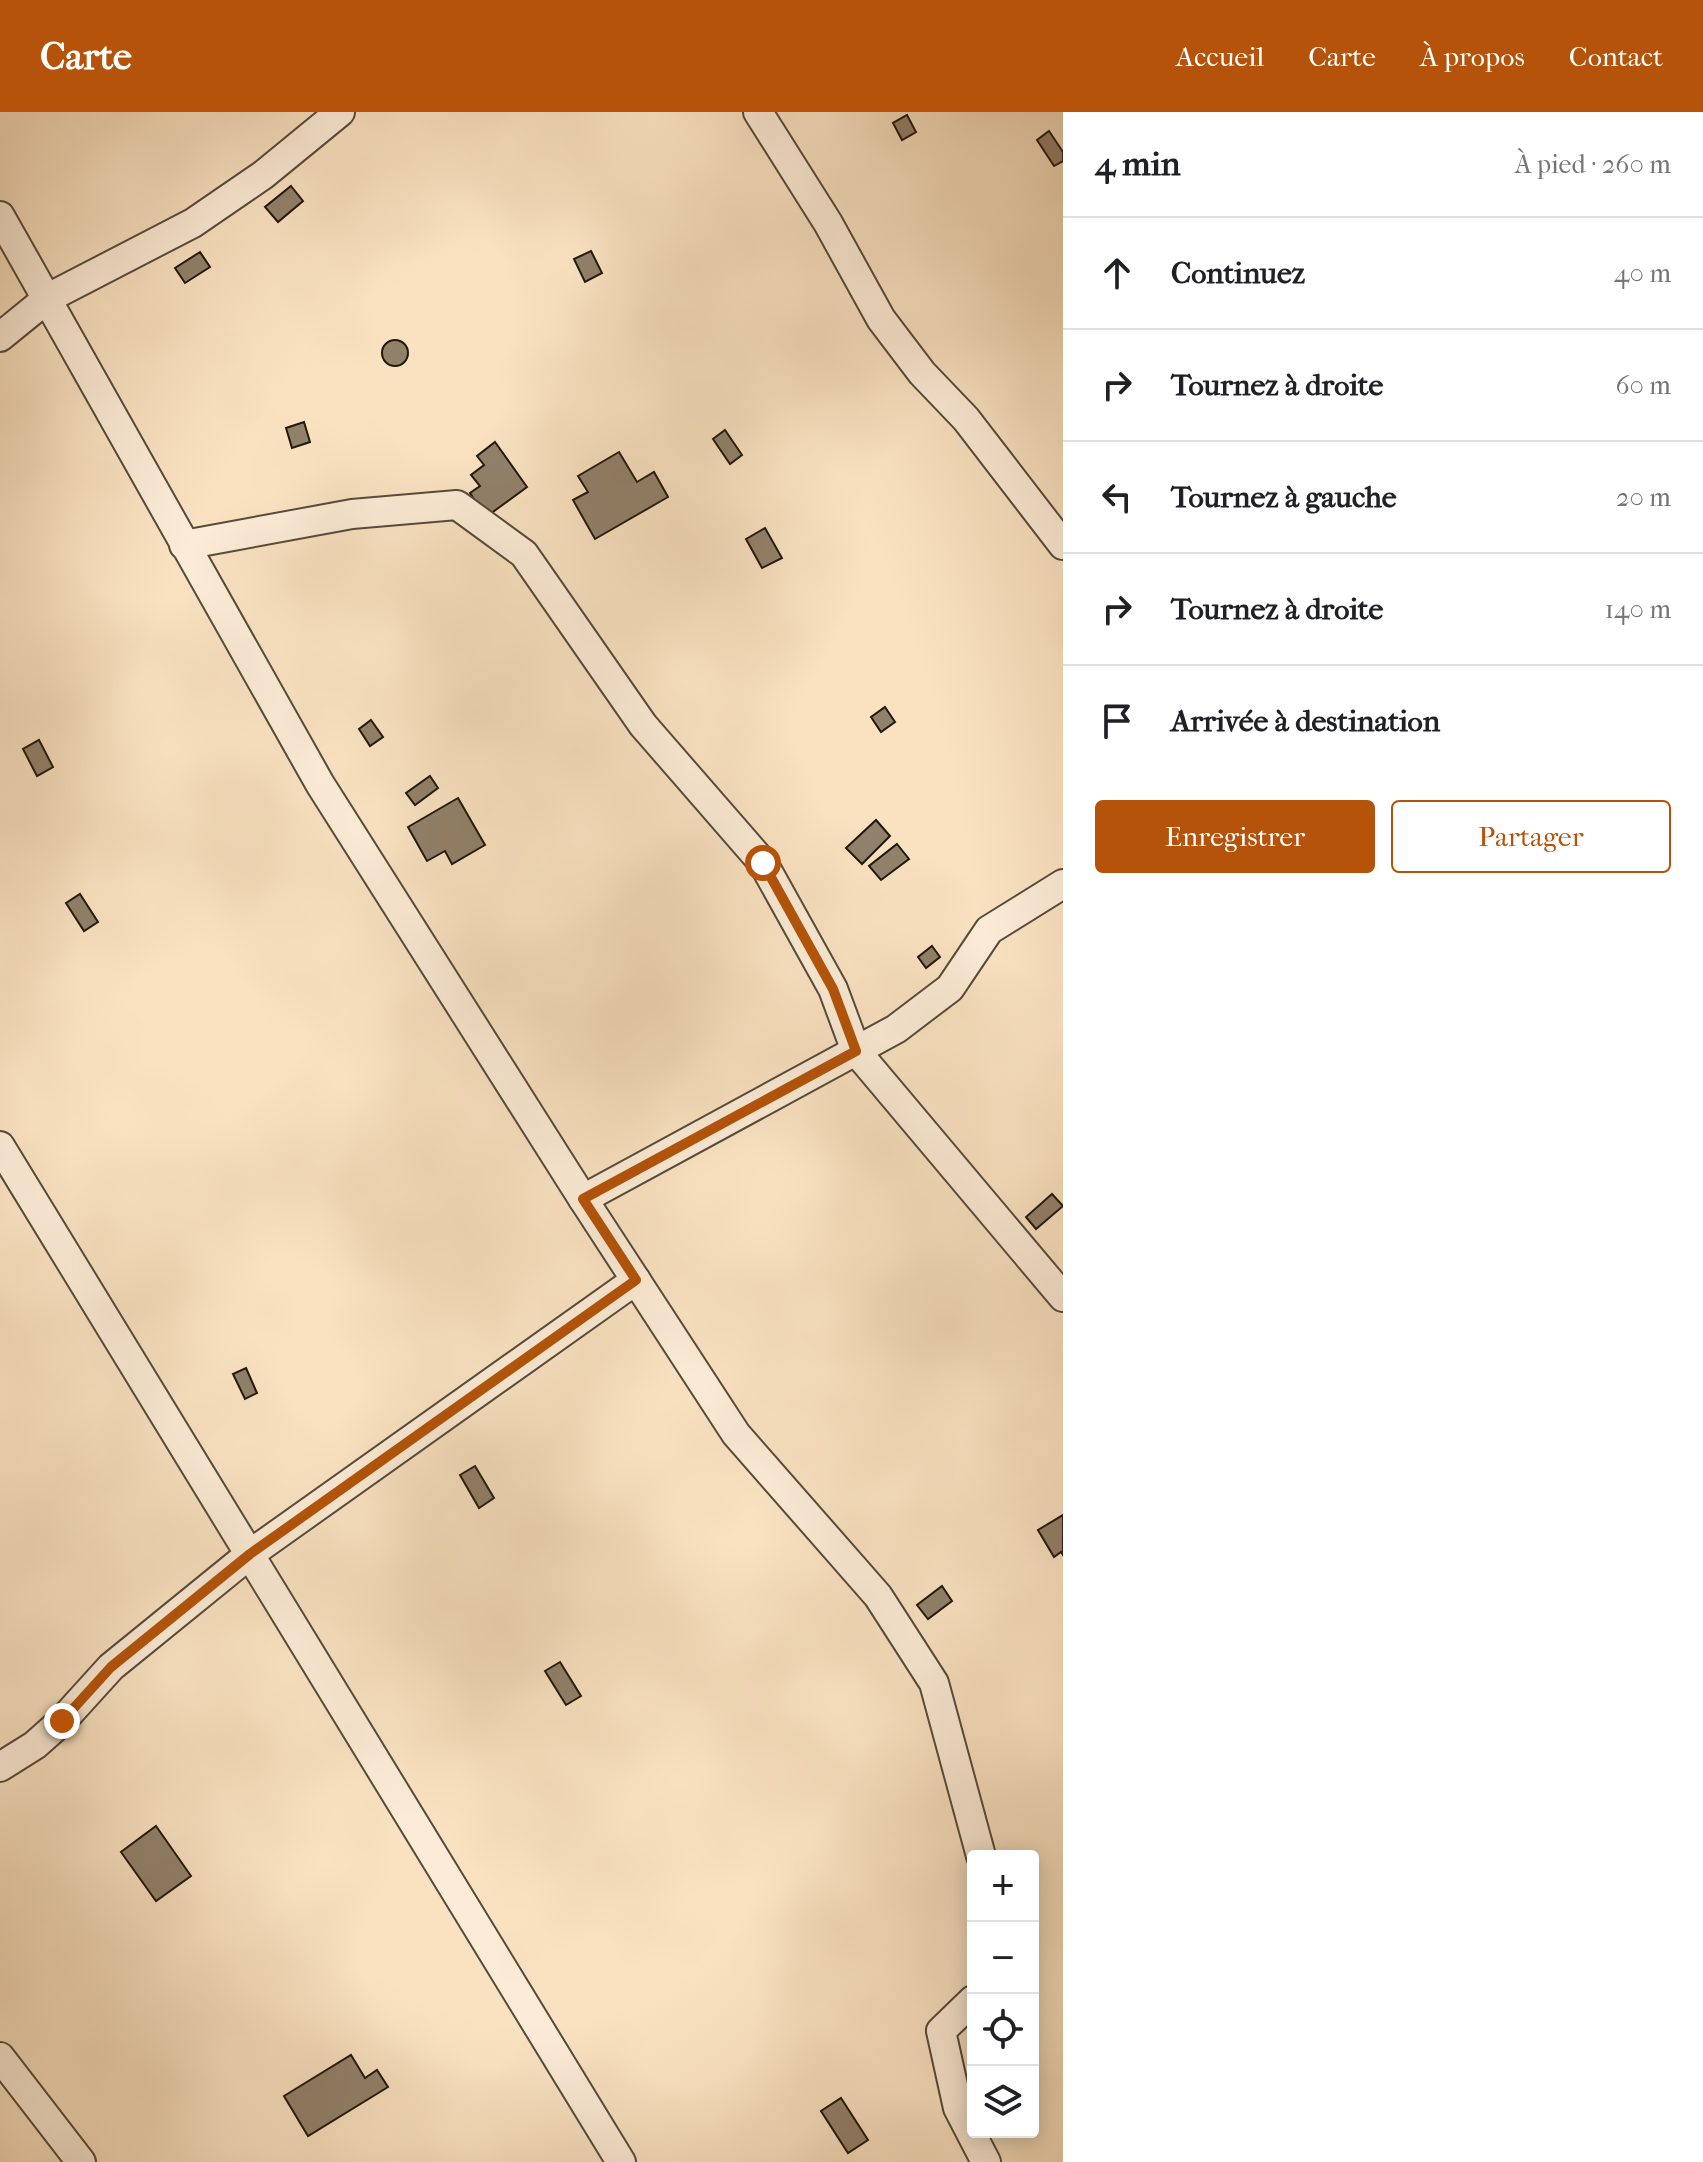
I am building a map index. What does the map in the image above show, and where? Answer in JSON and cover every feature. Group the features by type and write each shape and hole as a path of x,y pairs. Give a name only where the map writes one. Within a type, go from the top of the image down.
{"street":[{"path":"0,337 48,298 193,223 263,175 340,112"},
{"path":"758,112 828,223 881,319 922,373 966,419 1063,545"},
{"path":"0,216 320,784 583,1199 736,1434 878,1596 934,1683 979,1850"},
{"path":"184,545 352,514 457,505 524,554 643,725 763,863 833,989 856,1051 1063,1297"},
{"path":"583,1199 896,1029 950,988 989,930 1063,884"},
{"path":"0,1146 621,2162"},
{"path":"0,1767 35,1745 62,1721 111,1667 250,1554 636,1280"},
{"path":"967,2006 941,2031 958,2108 986,2162"},
{"path":"0,2057 81,2162"}],"building":[{"path":"907,115 916,132 902,140 893,123"},
{"path":"1049,131 1063,152 1063,161 1054,166 1037,140"},
{"path":"291,186 303,201 278,222 265,207"},
{"path":"591,251 602,273 585,282 574,259"},
{"path":"200,252 210,267 185,283 175,268"},
{"path":"395,340 404,344 408,353 404,362 395,366 386,362 382,353 386,344"},
{"path":"304,422 310,442 292,448 286,428"},
{"path":"725,430 742,455 730,464 713,439"},
{"path":"495,442 527,487 486,517 470,493 480,486 471,475 484,465 477,456"},
{"path":"619,452 637,482 654,472 668,497 595,539 573,500 588,492 578,476"},
{"path":"765,528 782,558 762,568 746,539"},
{"path":"885,707 895,722 881,732 871,717"},
{"path":"371,720 383,737 370,746 359,729"},
{"path":"39,740 53,767 37,776 23,749"},
{"path":"430,776 438,788 415,805 406,793"},
{"path":"458,798 485,845 452,864 445,851 427,861 408,827"},
{"path":"876,820 890,836 862,864 846,848"},
{"path":"897,844 909,859 881,880 869,866"},
{"path":"80,894 98,922 84,931 66,903"},
{"path":"932,946 940,957 926,968 918,957"},
{"path":"1052,1194 1063,1206 1036,1229 1026,1217"},
{"path":"246,1368 257,1393 245,1399 233,1374"},
{"path":"475,1466 494,1498 479,1508 460,1475"},
{"path":"1063,1515 1063,1555 1061,1552 1054,1557 1038,1530"},
{"path":"942,1586 952,1601 928,1619 917,1605"},
{"path":"560,1662 581,1696 566,1705 545,1671"},
{"path":"156,1826 191,1876 156,1901 121,1852"},
{"path":"351,2055 365,2078 377,2070 388,2087 308,2136 284,2096"},
{"path":"841,2098 868,2140 848,2153 821,2111"}],"route":[{"path":"62,1721 111,1667 250,1554 636,1280 583,1199 856,1051 833,989 763,863"}]}
